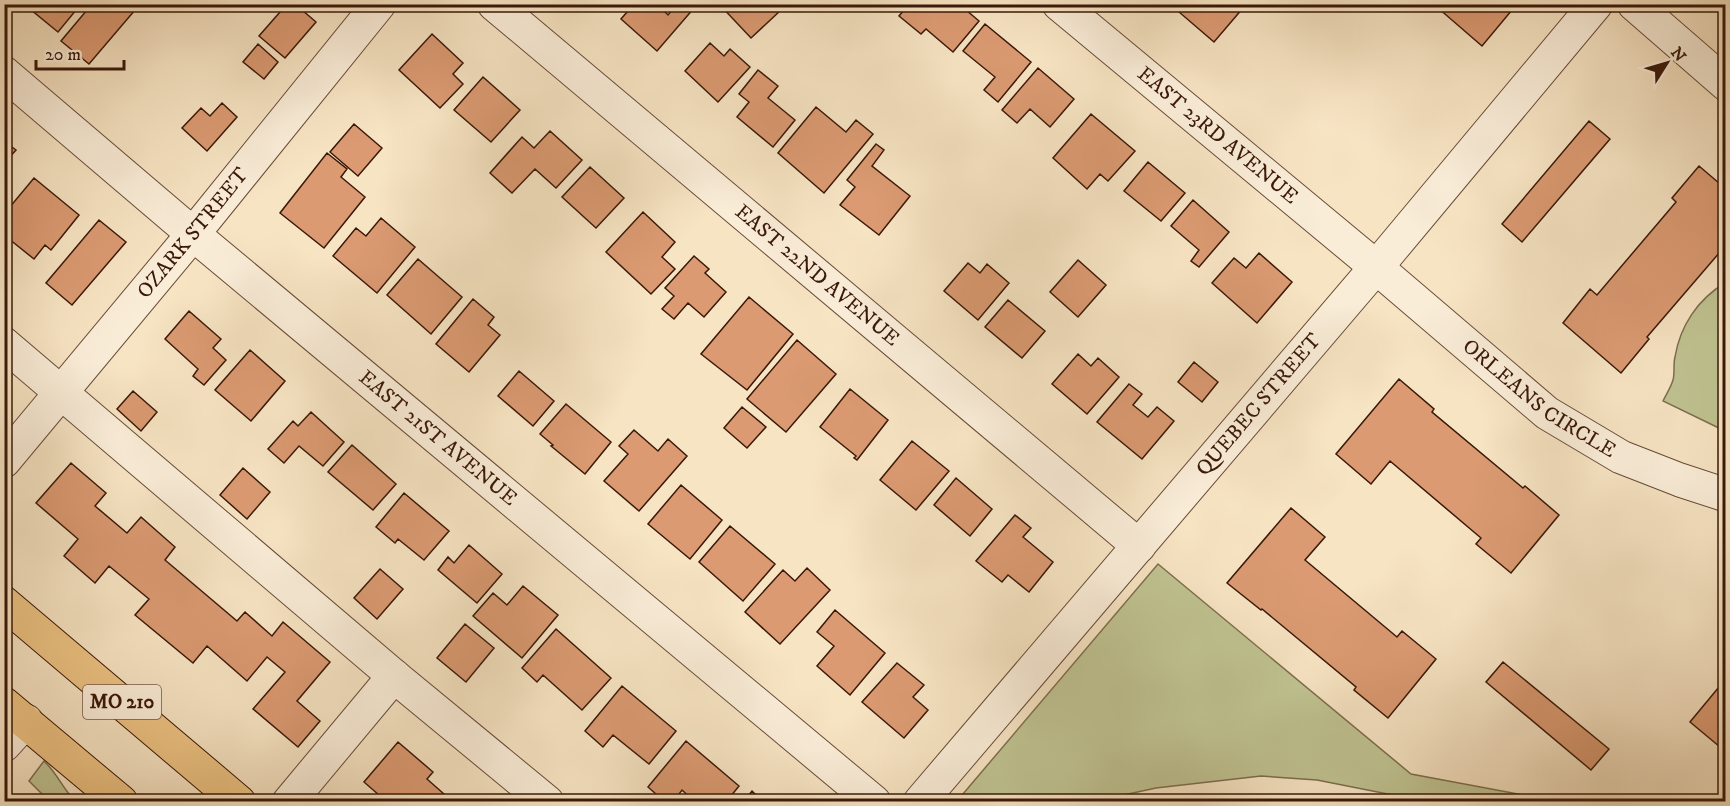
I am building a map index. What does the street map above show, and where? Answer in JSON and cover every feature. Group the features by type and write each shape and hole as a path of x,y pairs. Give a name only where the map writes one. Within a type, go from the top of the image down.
{"main road":[{"name":"MO 210","path":"4,603 239,801"},
{"path":"12,724 121,801"}],"street":[{"name":"OZARK STREET","path":"4,461 193,234 379,4"},
{"name":"EAST 22ND AVENUE","path":"494,4 1139,546"},
{"name":"EAST 23RD AVENUE","path":"1059,4 1377,267"},
{"name":"QUEBEC STREET","path":"920,801 1377,267 1596,4"},
{"path":"1634,4 1725,84"},
{"name":"EAST 21ST AVENUE","path":"4,73 193,234 874,801"},
{"name":"ORLEANS CIRCLE","path":"1377,267 1547,413 1621,457 1725,495"},
{"path":"4,344 394,676 547,801"},
{"path":"289,801 394,676"}],"green space":[{"path":"1725,283 1725,431 1663,401 1673,380 1677,346 1686,324 1706,297"},
{"path":"1158,564 1411,774 1556,801 1423,801 1317,780 1261,776 1156,788 1096,801 957,801"},
{"path":"44,761 75,801 49,801 29,781"}],"building":[{"path":"33,4 81,4 58,32 30,9"},
{"path":"92,4 129,4 135,10 89,64 61,41"},
{"path":"287,4 295,4 316,22 285,58 259,36"},
{"path":"634,4 657,4 668,15 677,4 689,4 694,8 657,51 621,19"},
{"path":"719,4 775,4 781,10 751,38"},
{"path":"909,4 959,4 979,21 953,52 926,29 921,34 899,16"},
{"path":"1185,4 1239,4 1243,8 1214,42 1179,12"},
{"path":"1441,4 1517,4 1482,46 1438,8"},
{"path":"985,24 1031,62 998,102 984,90 995,77 963,51"},
{"path":"432,34 463,63 453,74 463,84 440,108 399,70"},
{"path":"710,43 724,56 730,49 750,67 718,102 685,71"},
{"path":"258,44 278,62 264,79 243,62"},
{"path":"1038,68 1074,99 1050,127 1030,109 1017,123 1002,110"},
{"path":"758,70 778,86 768,98 795,120 773,147 737,117 749,102 739,94"},
{"path":"483,77 520,110 491,142 454,110"},
{"path":"222,103 237,117 207,151 182,128 201,108 210,116"},
{"path":"816,107 846,132 856,120 873,134 824,193 778,153"},
{"path":"1091,114 1135,151 1108,181 1100,174 1087,189 1053,158"},
{"path":"1589,121 1610,139 1522,242 1502,224"},
{"path":"354,124 382,148 358,176 330,152"},
{"path":"550,131 582,160 556,188 535,169 512,193 490,173 522,137 534,148"},
{"path":"4,141 16,150 4,163"},
{"path":"876,144 884,150 872,166 910,196 879,235 840,205 855,187 847,180"},
{"path":"327,153 347,169 341,177 365,197 324,248 280,213"},
{"path":"1148,162 1185,193 1161,221 1124,191"},
{"path":"1699,166 1726,189 1726,245 1647,337 1649,339 1621,373 1563,323 1590,289 1597,295 1676,202 1672,198"},
{"path":"590,167 624,198 596,228 562,197"},
{"path":"34,178 79,215 51,250 45,245 34,259 4,235 4,214"},
{"path":"1193,200 1229,232 1199,267 1191,261 1199,250 1171,226"},
{"path":"643,212 675,242 662,257 675,269 651,294 606,252"},
{"path":"381,218 415,247 377,293 333,256 356,228 366,236"},
{"path":"99,220 126,242 72,305 46,283"},
{"path":"1259,253 1292,282 1257,323 1212,283 1234,258 1246,268"},
{"path":"694,256 709,269 705,273 726,292 704,317 688,303 674,319 662,309 674,296 665,288"},
{"path":"418,259 462,297 431,334 387,295"},
{"path":"1078,260 1106,285 1078,317 1050,292"},
{"path":"968,263 980,273 987,264 1009,283 978,320 944,291"},
{"path":"749,297 793,334 747,390 701,354"},
{"path":"473,299 494,317 488,325 500,335 469,372 436,344"},
{"path":"1008,300 1045,331 1022,358 985,327"},
{"path":"189,311 221,339 213,348 226,360 204,385 193,376 198,369 165,339"},
{"path":"797,340 836,374 786,432 747,399"},
{"path":"250,350 285,381 251,421 215,390"},
{"path":"1078,354 1091,366 1098,358 1119,377 1087,414 1052,384"},
{"path":"1194,362 1218,382 1202,402 1178,382"},
{"path":"519,371 554,401 533,426 498,396"},
{"path":"1399,379 1434,409 1432,412 1559,515 1511,573 1476,544 1481,538 1390,461 1371,484 1336,454"},
{"path":"1129,384 1142,394 1133,405 1148,417 1157,407 1174,421 1142,459 1097,422"},
{"path":"850,389 888,420 857,460 854,458 856,456 820,427"},
{"path":"133,391 157,412 141,431 117,409"},
{"path":"566,404 611,442 585,474 540,434"},
{"path":"742,407 766,427 747,448 724,428"},
{"path":"311,412 344,442 323,466 299,446 284,463 268,449 293,421 298,426"},
{"path":"634,430 658,451 668,439 687,456 639,511 604,481 628,454 619,446"},
{"path":"912,441 949,471 916,510 880,480"},
{"path":"352,445 396,484 373,510 328,472"},
{"path":"71,463 106,493 95,506 127,533 141,517 175,547 165,560 237,621 245,612 272,636 283,622 330,662 297,701 320,721 298,747 253,709 285,672 267,657 247,681 207,646 193,663 135,615 149,599 109,566 95,583 64,556 78,539 36,503"},
{"path":"243,468 270,492 247,519 220,495"},
{"path":"956,478 992,509 970,536 934,505"},
{"path":"681,485 722,520 690,559 648,524"},
{"path":"404,493 449,531 424,560 398,539 395,543 376,527"},
{"path":"1291,508 1325,537 1305,560 1397,637 1402,631 1436,659 1388,718 1354,690 1356,687 1227,583"},
{"path":"1015,515 1031,528 1023,537 1053,562 1029,592 1008,575 1002,582 976,561"},
{"path":"730,526 775,564 743,601 699,562"},
{"path":"469,545 502,574 477,603 438,570 448,557 454,563"},
{"path":"807,568 830,590 780,644 745,612 783,570 795,581"},
{"path":"380,569 403,589 377,619 354,598"},
{"path":"523,586 558,615 522,658 473,616 493,593 507,605"},
{"path":"835,610 885,653 850,695 817,666 834,646 817,632"},
{"path":"465,624 494,648 466,682 437,658"},
{"path":"556,629 611,678 582,710 543,675 537,682 522,668"},
{"path":"1503,662 1609,749 1591,770 1486,682"},
{"path":"897,663 924,685 913,697 928,710 904,738 862,702"},
{"path":"622,686 676,731 649,764 613,735 603,747 585,731"},
{"path":"1719,687 1726,692 1726,752 1690,722"},
{"path":"686,741 739,786 726,802 695,802 682,790 673,802 665,802 648,787"},
{"path":"398,742 433,772 427,779 453,802 387,802 364,782"},
{"path":"752,791 763,802 743,802"}]}
